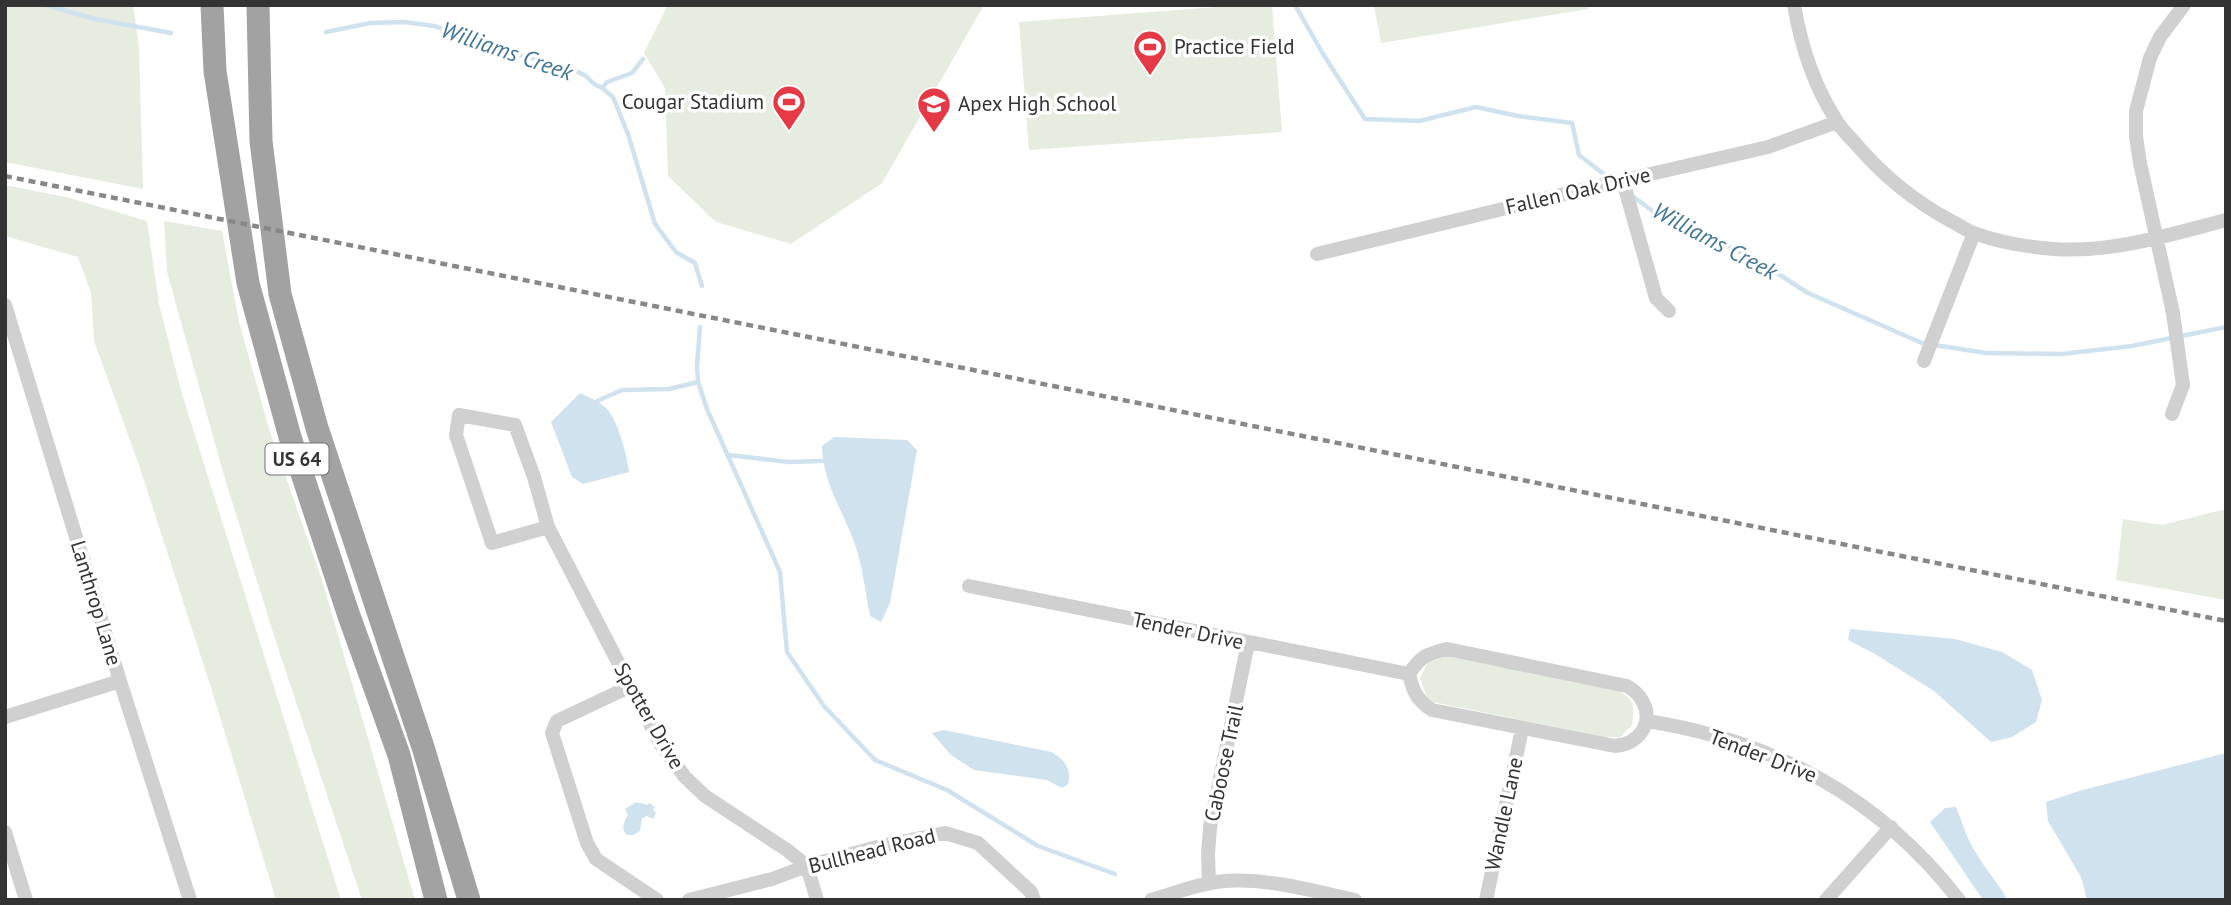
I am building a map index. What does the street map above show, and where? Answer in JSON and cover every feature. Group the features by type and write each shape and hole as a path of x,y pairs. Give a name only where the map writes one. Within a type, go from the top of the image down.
{"highway":[{"name":"US 64","path":"212,5 215,71 247,283 294,450 399,755 436,900"},
{"name":"US 64","path":"258,5 261,141 280,294 317,429 423,747 469,900"}],"street":[{"path":"1794,5 1803,50 1821,94 1837,122 1896,186 1921,204 1974,233 2027,246 2053,249 2108,248 2157,239 2226,220"},
{"path":"2172,414 2183,385 2173,313 2140,163 2136,111 2140,90 2155,48 2165,29 2184,5"},
{"name":"Fallen Oak Drive","path":"1317,254 1768,147 1837,122"},
{"path":"1623,181 1656,298 1669,311"},
{"path":"1924,361 1974,233"},
{"name":"Lanthrop Lane","path":"5,305 190,900"},
{"name":"Spotter Drive","path":"548,527 492,543 456,435 459,415 515,425 548,527 661,745 685,777 705,796 807,866"},
{"name":"Tender Drive","path":"969,586 1409,674"},
{"name":"Caboose Trail","path":"1209,883 1210,828 1248,643"},
{"path":"1447,649 1534,666 1627,686 1637,692 1645,705 1647,722 1641,734 1632,741 1615,746 1521,729 1432,710 1418,701 1409,674 1428,653 1447,649"},
{"path":"5,717 120,681"},
{"path":"631,686 557,722 552,733 587,843 596,859 657,900"},
{"name":"Tender Drive","path":"1647,722 1724,738 1806,769 1844,792 1892,827 1959,900"},
{"name":"Wandle Lane","path":"1486,900 1521,729"},
{"path":"1826,900 1892,827"},
{"path":"5,832 26,900"},
{"name":"Bullhead Road","path":"689,900 772,879 807,866 881,846 945,833 978,844 1031,892 1034,900"},
{"path":"807,866 817,900"},
{"path":"1151,900 1209,883 1228,881 1273,883 1355,900"}],"shaded area":[{"path":"5,5 133,5 139,47 143,189 5,162"},
{"name":"Cougar Stadium","path":"668,5 984,5 882,183 791,244 716,222 668,176 665,88 644,53"},
{"name":"Practice Field","path":"1272,5 1282,132 1029,150 1019,22"},
{"path":"1374,5 1587,5 1588,9 1381,43"},
{"path":"5,185 70,198 147,221 159,304 182,394 341,900 276,900 139,465 94,341 91,293 78,257 5,236"},
{"path":"164,221 222,231 239,322 270,432 322,580 415,900 362,900 225,479 167,272"},
{"path":"2226,509 2226,600 2116,580 2123,519 2162,525"},
{"path":"1447,656 1618,691 1631,701 1632,725 1620,737 1604,737 1433,702 1427,697 1420,678 1428,662"}],"water":[{"path":"580,393 605,407 610,413 621,438 629,472 583,484 572,477 551,422"},
{"path":"834,437 907,440 917,450 890,603 881,622 870,616 857,551 826,472 822,446"},
{"path":"1850,629 1955,639 2002,652 2032,670 2042,700 2036,722 2012,737 1991,742 1934,691 1848,640"},
{"path":"944,730 1051,752 1066,765 1069,773 1068,784 1062,788 1047,780 974,770 951,755 932,733"},
{"path":"2226,753 2226,900 2087,900 2081,877 2048,821 2046,802"},
{"path":"636,802 649,803 655,807 653,810 656,813 653,819 647,816 642,818 640,831 630,835 623,829 628,815 625,809"},
{"path":"1956,807 1973,847 2007,900 1983,900 1930,822 1945,808"}],"waterway":[{"name":"Williams Creek","path":"46,5 95,19 171,33"},
{"name":"Williams Creek","path":"1295,5 1365,119 1419,121 1476,107 1572,123 1579,155 1610,179"},
{"name":"Williams Creek","path":"326,32 370,23 404,22 434,26 520,55 568,67 586,76 613,97 628,134 655,224 676,252 695,263 702,286"},
{"name":"Williams Creek","path":"602,88 607,82 632,73 643,59"},
{"name":"Williams Creek","path":"1631,195 1654,212 1755,259 1808,293 1922,343 1986,353 2062,354 2132,346 2226,327"},
{"path":"700,327 698,382 707,409 780,572 787,652 824,706 875,760 947,790 1038,846 1115,874"},
{"path":"597,401 622,390 669,389 698,382"},
{"path":"728,455 789,462 822,461"}],"railway":[{"path":"5,176 2226,621"}],"place":[{"name":"Practice Field","path":"1150,77"},
{"name":"Cougar Stadium","path":"789,132"},
{"name":"Apex High School","path":"934,134"}]}
